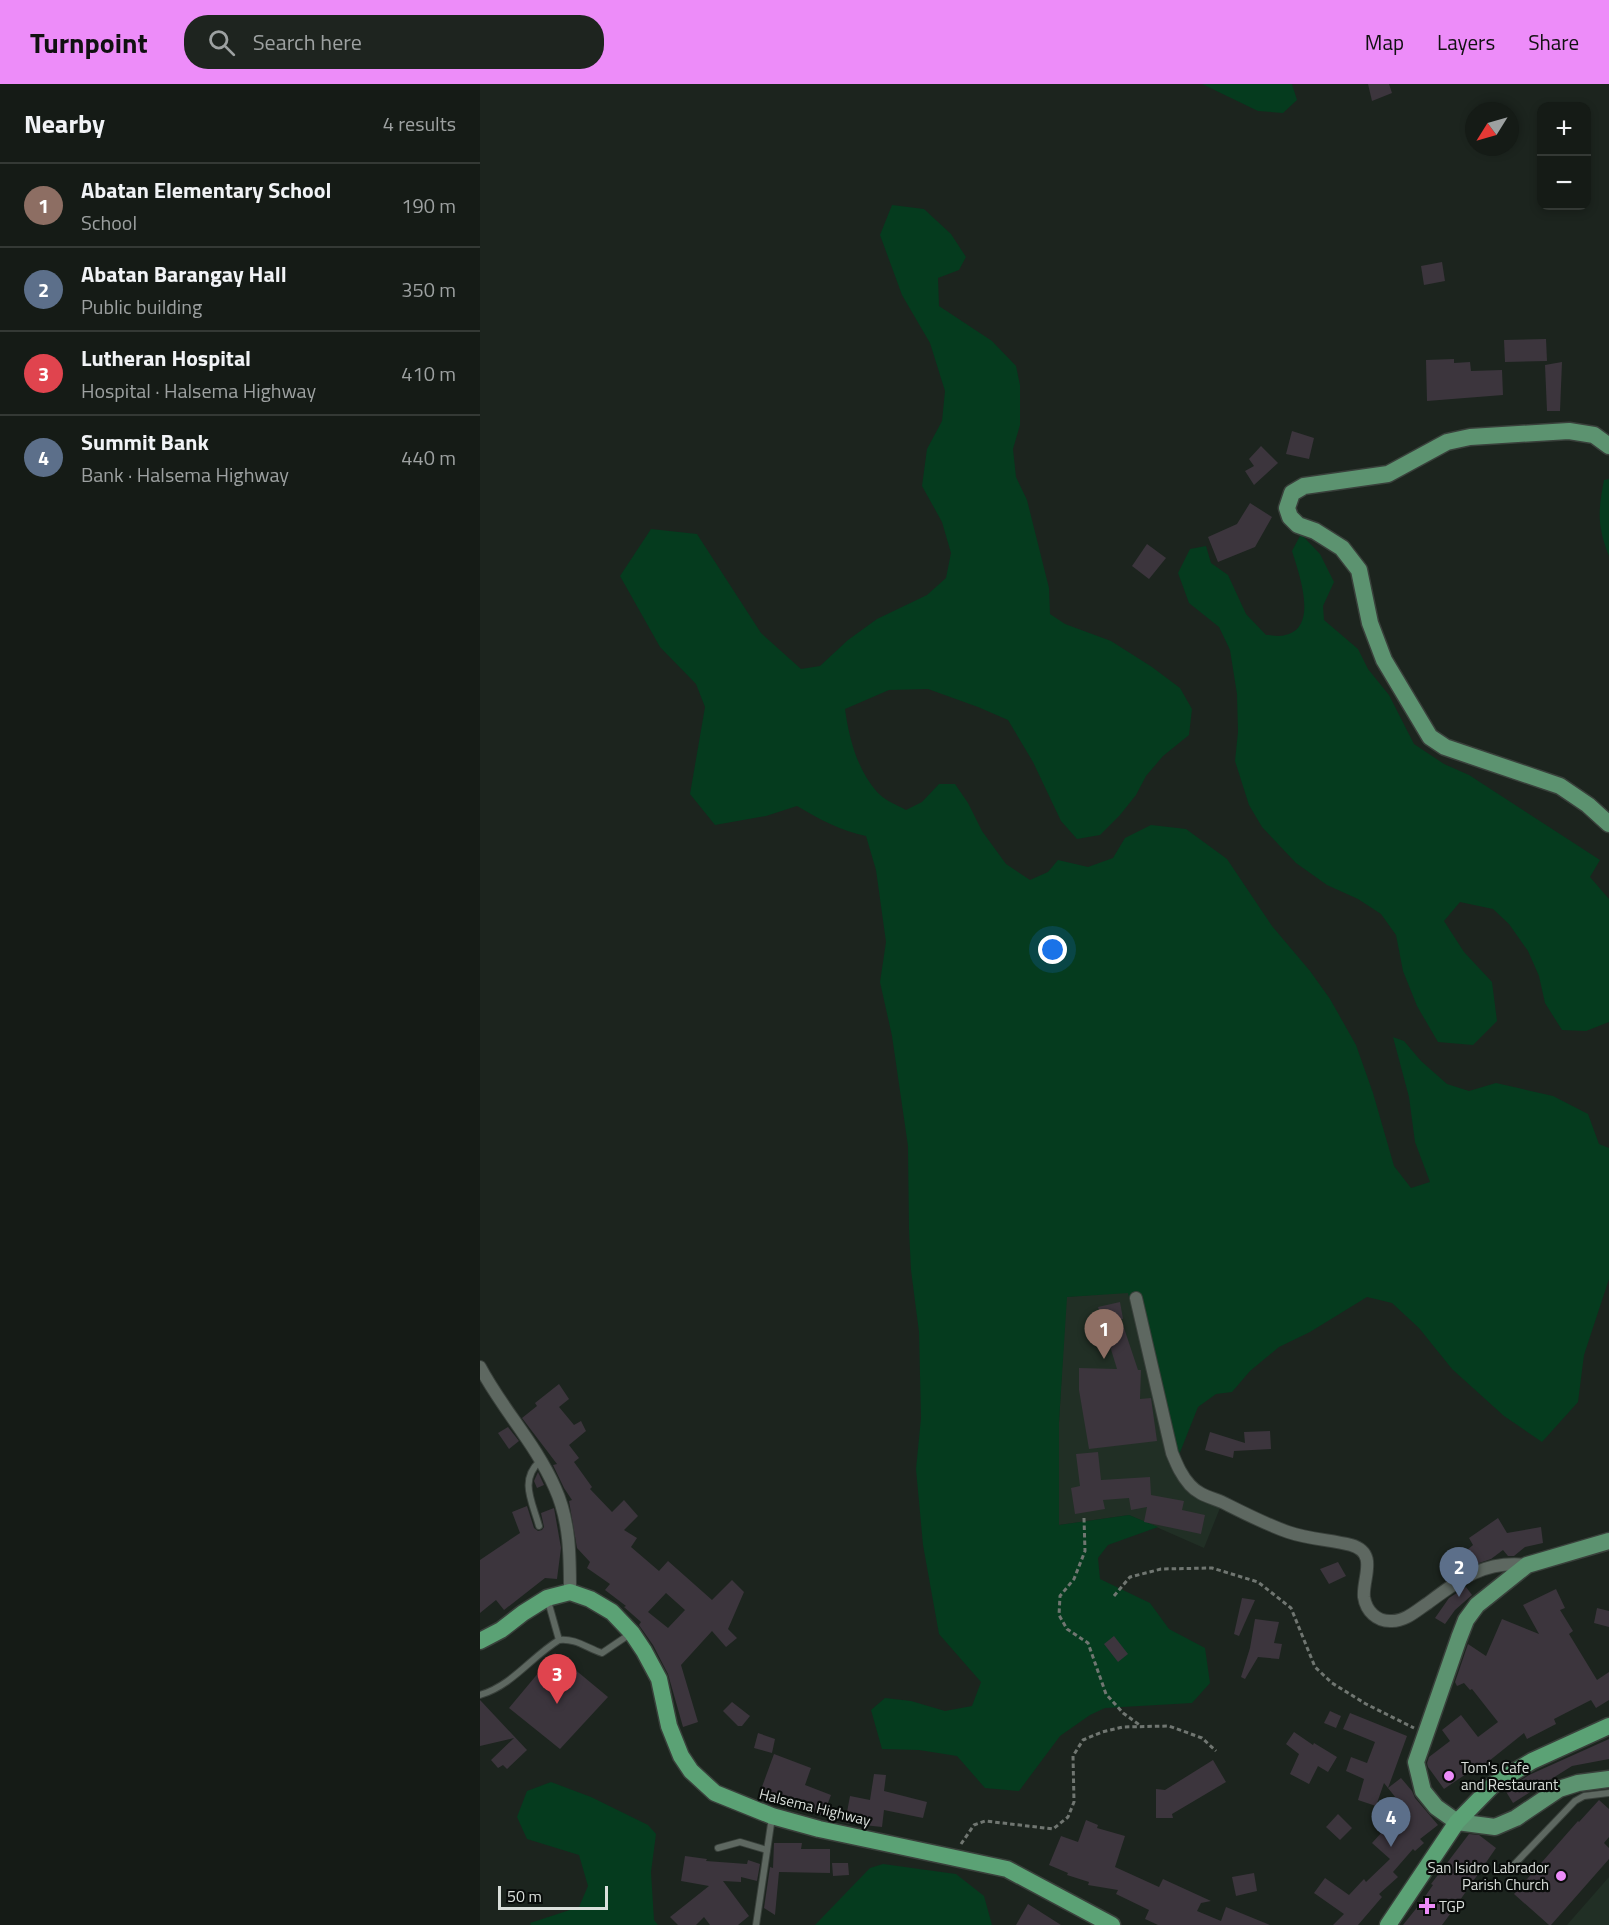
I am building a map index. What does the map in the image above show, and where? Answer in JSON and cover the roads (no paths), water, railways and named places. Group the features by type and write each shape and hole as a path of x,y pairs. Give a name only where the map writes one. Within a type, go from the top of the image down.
{"highway":[{"path":"480,1641 501,1630 523,1612 547,1598 570,1592"},
{"name":"Halsema Highway","path":"570,1592 590,1599 612,1612 632,1633 658,1679 669,1726 681,1756 691,1771 715,1794 772,1816 1007,1869 1112,1925"},
{"path":"1388,1925 1457,1822 1494,1784 1532,1761 1609,1726"}],"main road":[{"path":"1609,446 1594,435 1569,431 1470,437 1447,442 1388,474 1304,486 1292,493 1287,508 1290,517 1298,525 1315,531 1342,548 1359,570 1370,623 1384,660 1430,737 1445,747 1560,786 1588,805 1609,824"},
{"path":"1609,1541 1527,1565 1477,1605 1466,1620 1416,1762 1423,1791 1436,1807 1457,1822 1495,1827 1516,1818 1559,1789 1578,1783 1609,1779"}],"street":[{"path":"1136,1298 1172,1453 1179,1470 1190,1484 1206,1497 1280,1529 1356,1546 1364,1554 1368,1563 1364,1595 1372,1615 1389,1622 1400,1620 1413,1614 1453,1583 1489,1567 1508,1563 1527,1565"},
{"path":"480,1366 492,1390 540,1461 555,1488 569,1540 570,1592"}],"lane":[{"path":"538,1526 528,1480 533,1468 540,1461"},
{"path":"547,1598 558,1640"},
{"path":"480,1695 505,1684 558,1640 566,1639 577,1642 602,1653 632,1633"},
{"path":"1508,1872 1575,1801 1584,1796 1609,1793"},
{"path":"756,1925 772,1816"},
{"path":"718,1848 740,1842 767,1850"}],"place":[{"name":"Abatan Elementary School","path":"1104,1359"},
{"name":"Abatan Barangay Hall","path":"1459,1597"},
{"name":"Lutheran Hospital","path":"557,1704"},
{"name":"Tom's Cafe and Restaurant","path":"1449,1776"},
{"name":"Summit Bank","path":"1391,1847"},
{"name":"San Isidro Labrador Parish Church","path":"1561,1876"},
{"name":"TGP","path":"1427,1906"}]}
